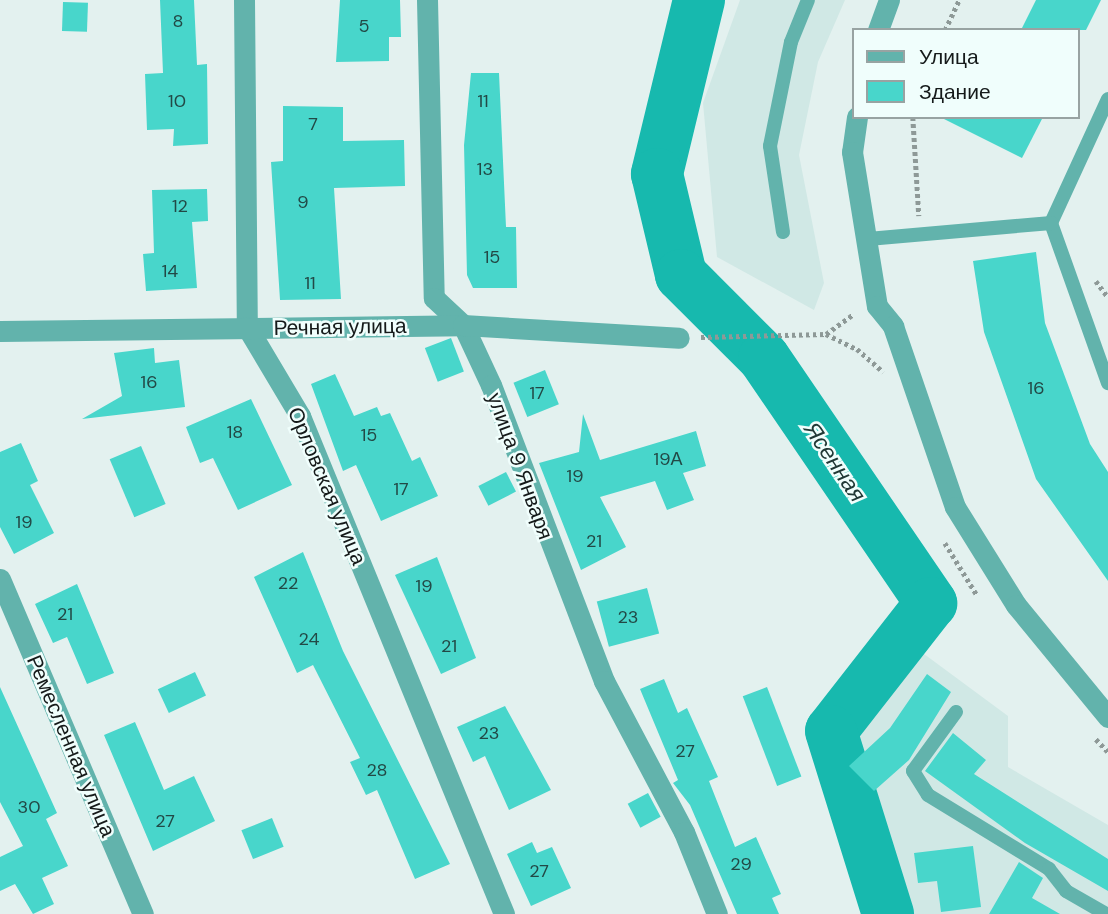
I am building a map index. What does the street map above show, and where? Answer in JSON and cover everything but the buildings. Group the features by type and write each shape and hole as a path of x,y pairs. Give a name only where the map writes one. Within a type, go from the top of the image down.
{"street":[{"path":"244,0 247,327"},
{"name":"улица 9 Января","path":"427,0 434,298 463,325 604,681 684,832 717,914"},
{"path":"879,28 889,0"},
{"path":"857,119 852,152 877,306 893,326 956,507 1016,606 1108,717"},
{"name":"Речная улица","path":"0,331 463,325 679,338"},
{"name":"Орловская улица","path":"247,327 300,416 504,914"},
{"name":"Ремесленная улица","path":"0,579 143,914"}],"lane":[{"path":"783,232 770,146 791,42 808,0"},
{"path":"1108,99 1051,223 1108,383"},
{"path":"868,239 1051,223"},
{"path":"956,712 913,771 928,795 1049,869 1066,891 1106,914"}],"path":[{"path":"946,28 959,0"},
{"path":"913,119 920,234"},
{"path":"705,337 826,334 877,306"}],"shaded area":[{"path":"740,0 845,0 818,62 799,155 824,283 814,310 717,257 703,103"},
{"path":"920,651 1008,716 1008,767 1108,825 1108,914 901,914 829,765"}],"waterway":[{"name":"Ясенная","path":"699,0 657,174 681,275 764,358 931,603 831,731 888,914"}]}
